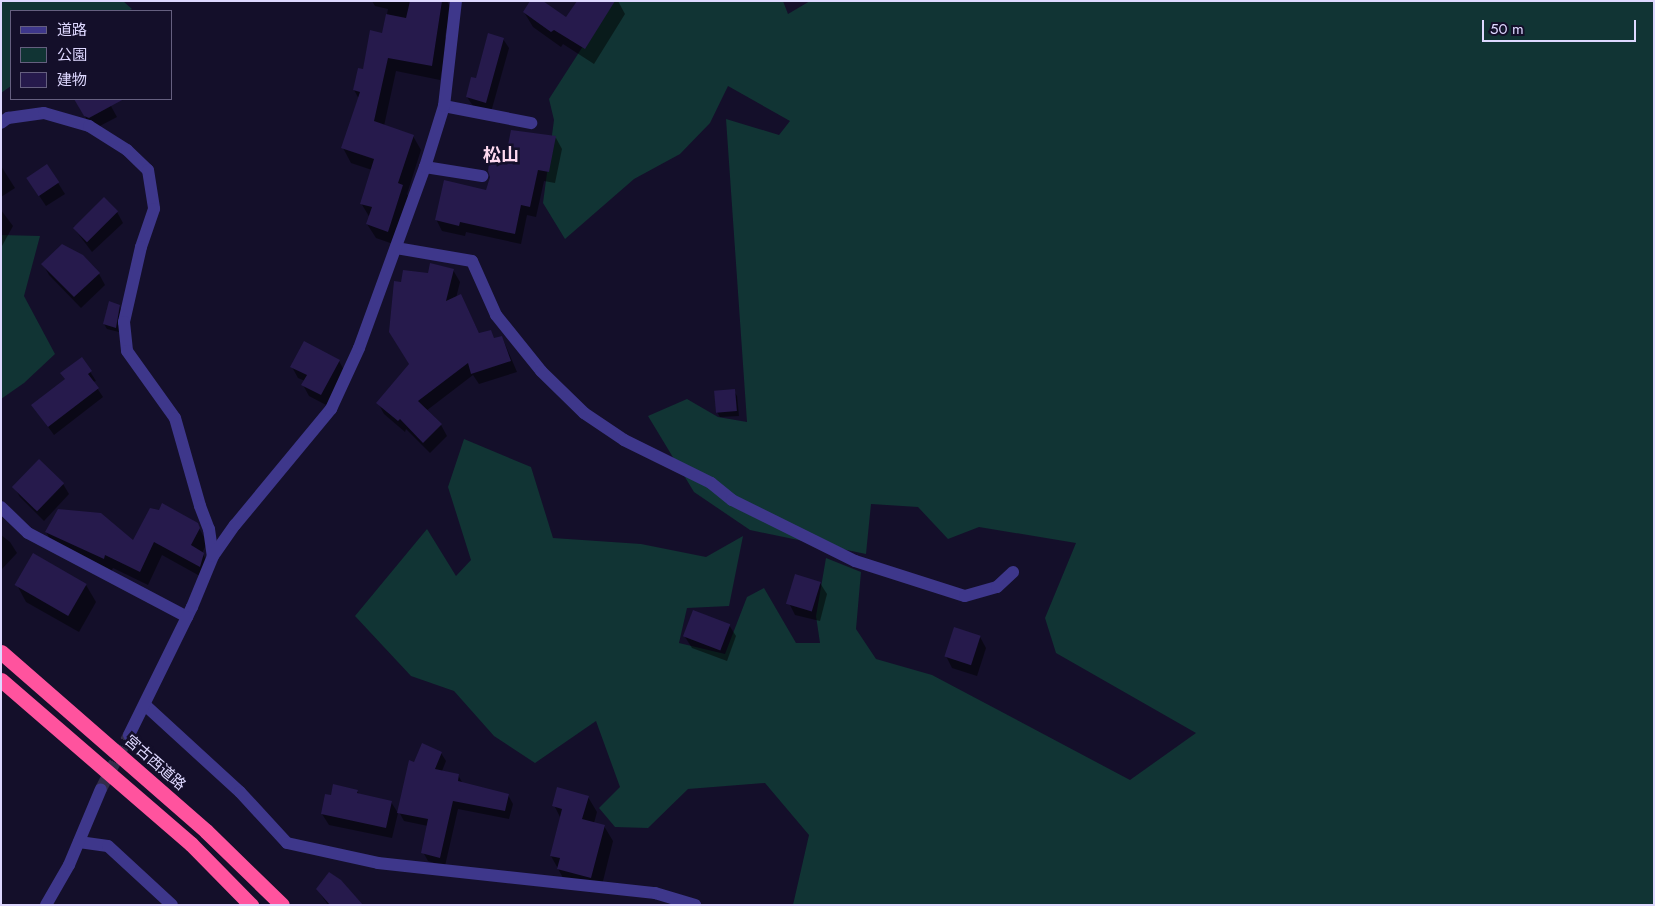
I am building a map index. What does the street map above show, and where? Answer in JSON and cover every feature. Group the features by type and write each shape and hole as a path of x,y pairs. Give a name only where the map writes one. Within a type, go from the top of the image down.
{"highway":[{"name":"宮古西道路","path":"1,652 206,830 282,905"},
{"path":"1,680 191,844 251,905"}],"street":[{"path":"129,735 188,617 214,556 236,525 331,409 359,348 425,167 444,106 456,1"},
{"path":"444,106 531,123"},
{"path":"1,123 8,118 44,113 89,126 127,150 148,170 154,209 141,247 124,322 127,351 175,418 200,506 209,529 214,556"},
{"path":"425,167 482,176"},
{"path":"396,248 472,261 496,315 540,371 584,413 624,440 710,483 732,500 856,561 965,596 997,587 1013,572"},
{"path":"1,507 28,533 188,617"},
{"path":"144,705 240,792 287,843 378,862 655,893 694,905"},
{"path":"46,905 69,865 101,790"},
{"path":"79,842 108,846 172,905"}],"green space":[{"path":"1,1 123,1 132,9 10,10 10,87 1,93"},
{"path":"612,1 783,1 788,14 810,1 1654,1 1654,905 793,905 809,835 765,783 688,789 648,828 615,827 599,808 620,787 596,721 535,763 494,736 454,691 411,676 355,616 427,529 456,576 471,560 448,487 464,439 531,467 553,538 641,544 706,557 743,536 729,606 687,608 679,643 725,654 747,597 764,588 796,643 820,643 816,616 826,558 861,572 856,629 876,659 932,675 1130,780 1196,733 1056,653 1045,618 1076,543 979,527 948,539 918,507 871,504 866,554 750,530 694,492 648,416 687,399 718,417 747,422 726,119 779,135 790,121 728,86 710,123 680,154 634,179 565,239 543,203 554,120 549,99"},
{"path":"1,235 40,236 24,296 55,354 24,383 1,399"}],"building":[{"path":"410,1 442,1 432,66 388,58 374,121 414,135 398,183 403,185 388,232 366,224 372,207 360,204 374,159 341,148 360,92 353,90 358,68 363,69 370,30 382,33 386,14 406,18"},
{"path":"530,1 543,1 566,17 577,1 615,1 585,49 554,30 551,32 523,12"},
{"path":"488,33 504,38 486,103 466,97 471,77 476,78"},
{"path":"75,100 122,100 89,118 84,116"},
{"path":"511,130 556,136 549,172 538,170 530,207 521,205 515,234 460,222 459,226 435,220 444,180 486,190 490,177 488,171 491,149 507,150"},
{"path":"47,164 59,182 39,196 26,178"},
{"path":"104,197 118,211 87,242 73,228"},
{"path":"62,244 83,255 100,273 74,297 41,264"},
{"path":"430,263 454,269 446,301 461,294 479,333 491,330 494,338 502,336 511,361 471,374 468,363 418,401 442,424 423,443 400,419 398,421 376,403 409,364 389,332 394,281 401,282 403,270 428,273"},
{"path":"109,301 120,305 116,328 103,324"},
{"path":"304,341 340,360 321,395 301,385 307,375 290,367"},
{"path":"82,357 92,371 88,374 99,388 48,427 31,405 65,379 60,373"},
{"path":"735,389 737,411 716,413 714,391"},
{"path":"39,459 64,483 37,511 12,487"},
{"path":"162,503 198,523 200,528 191,545 204,553 200,567 154,542 140,572 105,555 104,559 45,532 58,509 101,513 133,540 150,508 159,510"},
{"path":"33,553 87,584 68,616 14,585"},
{"path":"795,574 821,582 812,612 786,604"},
{"path":"693,610 730,624 720,650 683,636"},
{"path":"954,627 981,636 971,665 944,656"},
{"path":"422,743 442,752 435,769 459,774 458,781 509,794 505,811 453,801 440,858 421,853 428,819 397,813 409,760 414,762"},
{"path":"333,784 358,790 357,793 392,801 386,828 321,814 325,794 331,795"},
{"path":"557,787 589,796 582,819 605,825 591,878 557,869 560,858 550,856 562,809 552,806"},
{"path":"329,872 341,880 363,905 330,905 316,889"}],"tunnel":[{"path":"101,789 129,735"}],"district":[{"name":"松山","path":"501,155"}]}
